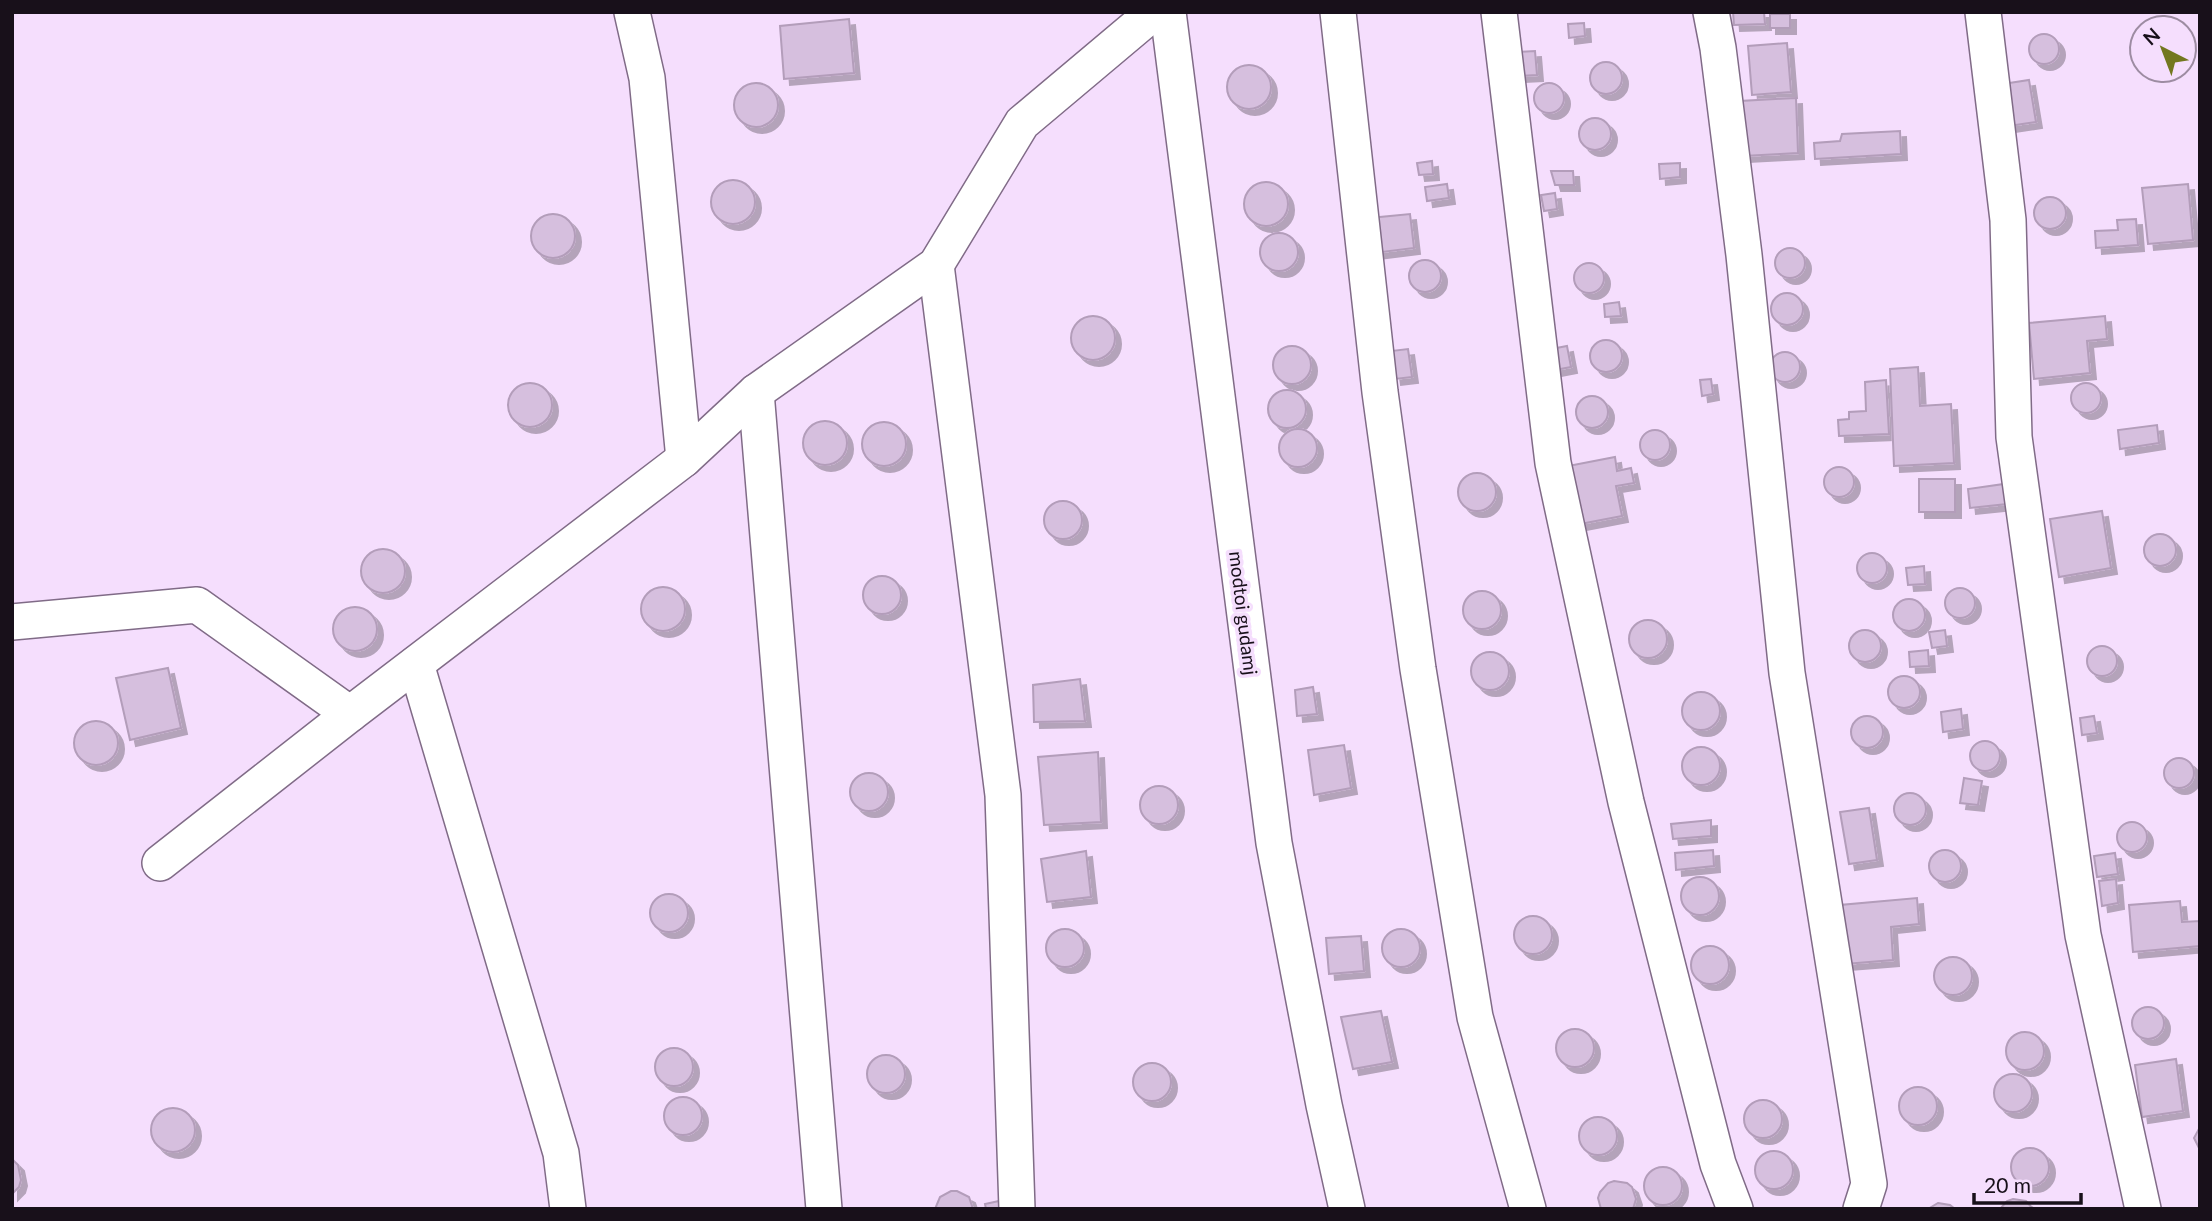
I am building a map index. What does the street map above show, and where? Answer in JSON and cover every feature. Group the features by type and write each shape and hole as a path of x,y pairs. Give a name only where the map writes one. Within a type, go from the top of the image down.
{"street":[{"path":"632,12 647,78 684,459"},
{"path":"160,863 684,459 756,392 936,265 1022,123 1154,12"},
{"name":"modtoi gudamj","path":"1168,12 1274,843 1346,1209"},
{"path":"1338,12 1380,392 1420,682 1475,1017 1528,1209"},
{"path":"1499,12 1553,463 1626,802 1718,1164 1735,1209"},
{"path":"1711,12 1718,48 1742,242 1787,673 1869,1184 1861,1209"},
{"path":"1983,12 2008,220 2014,437 2083,935 2143,1209"},
{"path":"936,265 1003,795 1017,1209"},
{"path":"756,392 824,1209"},
{"path":"12,622 197,605 350,714"},
{"path":"416,664 561,1153 568,1209"}],"building":[{"path":"1733,12 1764,12 1765,24 1734,25"},
{"path":"1770,14 1790,14 1790,28 1770,28"},
{"path":"849,19 854,73 784,79 780,26"},
{"path":"1584,23 1585,36 1569,38 1568,24"},
{"path":"2044,34 2055,38 2059,49 2055,60 2044,64 2033,60 2029,49 2033,38"},
{"path":"1787,43 1791,92 1752,95 1748,46"},
{"path":"1535,51 1537,75 1519,76 1518,52"},
{"path":"1606,62 1617,67 1622,78 1617,89 1606,94 1595,89 1590,78 1595,67"},
{"path":"1249,65 1265,71 1271,87 1265,103 1249,109 1233,103 1227,87 1233,71"},
{"path":"2029,80 2036,122 2002,127 1996,85"},
{"path":"756,83 772,89 778,105 772,121 756,127 740,121 734,105 740,89"},
{"path":"1549,83 1560,87 1564,98 1560,109 1549,113 1538,109 1534,98 1538,87"},
{"path":"1796,98 1798,153 1743,156 1740,101"},
{"path":"1595,118 1606,123 1611,134 1606,145 1595,150 1584,145 1579,134 1584,123"},
{"path":"1900,131 1901,154 1815,159 1814,143 1840,141 1842,134"},
{"path":"1432,161 1433,174 1419,175 1417,163"},
{"path":"1680,163 1680,177 1660,179 1659,164"},
{"path":"1551,171 1573,171 1574,185 1555,185"},
{"path":"733,180 749,186 755,202 749,218 733,224 717,218 711,202 717,186"},
{"path":"1266,182 1282,188 1288,204 1282,220 1266,226 1250,220 1244,204 1250,188"},
{"path":"1447,184 1449,198 1427,201 1425,187"},
{"path":"2188,184 2193,240 2148,244 2142,188"},
{"path":"1555,193 1557,209 1544,211 1541,195"},
{"path":"2050,197 2061,202 2066,213 2061,224 2050,229 2039,224 2034,213 2039,202"},
{"path":"553,214 569,220 575,236 569,252 553,258 537,252 531,236 537,220"},
{"path":"1410,214 1414,248 1374,253 1370,218"},
{"path":"2136,219 2138,245 2096,248 2095,231 2118,230 2117,220"},
{"path":"1279,233 1292,239 1298,252 1292,265 1279,271 1266,265 1260,252 1266,239"},
{"path":"1790,248 1801,252 1805,263 1801,274 1790,278 1779,274 1775,263 1779,252"},
{"path":"1425,260 1436,265 1441,276 1436,287 1425,292 1414,287 1409,276 1414,265"},
{"path":"1589,263 1600,267 1604,278 1600,289 1589,293 1578,289 1574,278 1578,267"},
{"path":"1787,293 1798,298 1803,309 1798,320 1787,325 1776,320 1771,309 1776,298"},
{"path":"1619,302 1621,316 1605,317 1604,304"},
{"path":"1093,316 1109,322 1115,338 1109,354 1093,360 1077,354 1071,338 1077,322"},
{"path":"2105,316 2107,339 2087,341 2090,373 2034,379 2029,323"},
{"path":"1606,340 1617,345 1622,356 1617,367 1606,372 1595,367 1590,356 1595,345"},
{"path":"1292,346 1305,352 1311,365 1305,378 1292,384 1279,378 1273,365 1279,352"},
{"path":"1567,346 1571,367 1555,370 1551,349"},
{"path":"1408,349 1412,377 1395,379 1391,351"},
{"path":"1785,352 1796,356 1800,367 1796,378 1785,382 1774,378 1770,367 1774,356"},
{"path":"1918,367 1920,406 1951,404 1954,463 1894,466 1890,369"},
{"path":"1711,379 1713,394 1702,396 1700,380"},
{"path":"1886,380 1889,434 1839,436 1838,420 1849,419 1849,412 1866,411 1865,382"},
{"path":"530,383 546,389 552,405 546,421 530,427 514,421 508,405 514,389"},
{"path":"2086,383 2097,387 2101,398 2097,409 2086,413 2075,409 2071,398 2075,387"},
{"path":"1287,390 1300,396 1306,409 1300,422 1287,428 1274,422 1268,409 1274,396"},
{"path":"1592,396 1603,401 1608,412 1603,423 1592,428 1581,423 1576,412 1581,401"},
{"path":"825,421 841,427 847,443 841,459 825,465 809,459 803,443 809,427"},
{"path":"884,422 900,428 906,444 900,460 884,466 868,460 862,444 868,428"},
{"path":"2157,425 2159,443 2120,449 2118,430"},
{"path":"1298,429 1311,435 1317,448 1311,461 1298,467 1285,461 1279,448 1285,435"},
{"path":"1655,430 1666,434 1670,445 1666,456 1655,460 1644,456 1640,445 1644,434"},
{"path":"1615,457 1617,471 1631,468 1634,483 1616,486 1622,516 1575,525 1563,467"},
{"path":"1839,467 1850,471 1854,482 1850,493 1839,497 1828,493 1824,482 1828,471"},
{"path":"1477,473 1490,479 1496,492 1490,505 1477,511 1464,505 1458,492 1464,479"},
{"path":"1919,479 1955,479 1955,512 1919,512"},
{"path":"2004,484 2007,504 1970,508 1968,489"},
{"path":"1063,501 1076,507 1082,520 1076,533 1063,539 1050,533 1044,520 1050,507"},
{"path":"2102,511 2111,568 2059,577 2050,519"},
{"path":"2160,534 2171,539 2176,550 2171,561 2160,566 2149,561 2144,550 2149,539"},
{"path":"383,549 399,555 405,571 399,587 383,593 367,587 361,571 367,555"},
{"path":"1872,553 1883,557 1887,568 1883,579 1872,583 1861,579 1857,568 1861,557"},
{"path":"1924,566 1925,584 1908,585 1906,568"},
{"path":"882,576 895,582 901,595 895,608 882,614 869,608 863,595 869,582"},
{"path":"663,587 679,593 685,609 679,625 663,631 647,625 641,609 647,593"},
{"path":"1960,588 1971,592 1975,603 1971,614 1960,618 1949,614 1945,603 1949,592"},
{"path":"1482,591 1495,597 1501,610 1495,623 1482,629 1469,623 1463,610 1469,597"},
{"path":"1909,599 1920,604 1925,615 1920,626 1909,631 1898,626 1893,615 1898,604"},
{"path":"355,607 371,613 377,629 371,645 355,651 339,645 333,629 339,613"},
{"path":"1648,620 1661,626 1667,639 1661,652 1648,658 1635,652 1629,639 1635,626"},
{"path":"1865,630 1876,635 1881,646 1876,657 1865,662 1854,657 1849,646 1854,635"},
{"path":"1945,630 1947,646 1932,648 1929,632"},
{"path":"2102,646 2113,650 2117,661 2113,672 2102,676 2091,672 2087,661 2091,650"},
{"path":"1928,650 1929,666 1910,667 1909,652"},
{"path":"1490,652 1503,658 1509,671 1503,684 1490,690 1477,684 1471,671 1477,658"},
{"path":"168,668 181,728 130,740 116,678"},
{"path":"1904,676 1915,681 1920,692 1915,703 1904,708 1893,703 1888,692 1893,681"},
{"path":"1080,679 1085,721 1034,722 1033,685"},
{"path":"1313,687 1317,714 1297,716 1295,690"},
{"path":"1701,692 1714,698 1720,711 1714,724 1701,730 1688,724 1682,711 1688,698"},
{"path":"1961,709 1963,729 1943,732 1941,712"},
{"path":"1867,716 1878,721 1883,732 1878,743 1867,748 1856,743 1851,732 1856,721"},
{"path":"2094,716 2097,733 2082,735 2080,718"},
{"path":"96,721 112,727 118,743 112,759 96,765 80,759 74,743 80,727"},
{"path":"1985,741 1996,745 2000,756 1996,767 1985,771 1974,767 1970,756 1974,745"},
{"path":"1344,745 1351,788 1314,795 1308,750"},
{"path":"1701,747 1714,753 1720,766 1714,779 1701,785 1688,779 1682,766 1688,753"},
{"path":"1098,752 1101,822 1044,825 1038,757"},
{"path":"2179,758 2190,762 2194,773 2190,784 2179,788 2168,784 2164,773 2168,762"},
{"path":"869,773 882,779 888,792 882,805 869,811 856,805 850,792 856,779"},
{"path":"1964,778 1982,781 1978,805 1960,803"},
{"path":"1159,786 1172,792 1178,805 1172,818 1159,824 1146,818 1140,805 1146,792"},
{"path":"1910,793 1921,798 1926,809 1921,820 1910,825 1899,820 1894,809 1899,798"},
{"path":"1869,808 1877,860 1849,864 1840,812"},
{"path":"1711,820 1711,836 1673,839 1671,824"},
{"path":"2132,822 2143,826 2147,837 2143,848 2132,852 2121,848 2117,837 2121,826"},
{"path":"1713,850 1714,866 1676,870 1675,853"},
{"path":"1945,850 1956,855 1961,866 1956,877 1945,882 1934,877 1929,866 1934,855"},
{"path":"1086,851 1091,897 1047,902 1041,859"},
{"path":"2115,853 2118,874 2097,877 2094,856"},
{"path":"1700,877 1713,883 1719,896 1713,909 1700,915 1687,909 1681,896 1687,883"},
{"path":"2116,879 2118,903 2102,906 2099,881"},
{"path":"669,894 682,900 688,913 682,926 669,932 656,926 650,913 656,900"},
{"path":"1917,898 1919,924 1891,927 1893,960 1845,964 1840,905"},
{"path":"2180,901 2182,922 2200,921 2200,946 2133,952 2129,905"},
{"path":"1533,916 1546,922 1552,935 1546,948 1533,954 1520,948 1514,935 1520,922"},
{"path":"1065,929 1078,935 1084,948 1078,961 1065,967 1052,961 1046,948 1052,935"},
{"path":"1401,929 1414,935 1420,948 1414,961 1401,967 1388,961 1382,948 1388,935"},
{"path":"1361,936 1364,971 1329,974 1326,938"},
{"path":"1710,946 1723,952 1729,965 1723,978 1710,984 1697,978 1691,965 1697,952"},
{"path":"1953,957 1966,963 1972,976 1966,989 1953,995 1940,989 1934,976 1940,963"},
{"path":"2148,1007 2159,1012 2164,1023 2159,1034 2148,1039 2137,1034 2132,1023 2137,1012"},
{"path":"1381,1011 1392,1062 1353,1069 1341,1017"},
{"path":"1575,1029 1588,1035 1594,1048 1588,1061 1575,1067 1562,1061 1556,1048 1562,1035"},
{"path":"2025,1032 2038,1038 2044,1051 2038,1064 2025,1070 2012,1064 2006,1051 2012,1038"},
{"path":"674,1048 687,1054 693,1067 687,1080 674,1086 661,1080 655,1067 661,1054"},
{"path":"886,1055 899,1061 905,1074 899,1087 886,1093 873,1087 867,1074 873,1061"},
{"path":"2176,1059 2183,1111 2142,1117 2135,1065"},
{"path":"1152,1063 1165,1069 1171,1082 1165,1095 1152,1101 1139,1095 1133,1082 1139,1069"},
{"path":"2013,1074 2026,1080 2032,1093 2026,1106 2013,1112 2000,1106 1994,1093 2000,1080"},
{"path":"1918,1087 1931,1093 1937,1106 1931,1119 1918,1125 1905,1119 1899,1106 1905,1093"},
{"path":"683,1097 696,1103 702,1116 696,1129 683,1135 670,1129 664,1116 670,1103"},
{"path":"1763,1100 1776,1106 1782,1119 1776,1132 1763,1138 1750,1132 1744,1119 1750,1106"},
{"path":"173,1108 189,1114 195,1130 189,1146 173,1152 157,1146 151,1130 157,1114"},
{"path":"1598,1117 1611,1123 1617,1136 1611,1149 1598,1155 1585,1149 1579,1136 1585,1123"},
{"path":"2200,1127 2200,1150 2194,1138"},
{"path":"2030,1148 2043,1154 2049,1167 2043,1180 2030,1186 2017,1180 2011,1167 2017,1154"},
{"path":"1774,1151 1787,1157 1793,1170 1787,1183 1774,1189 1761,1183 1755,1170 1761,1157"},
{"path":"12,1159 18,1165 21,1180 19,1187 12,1194"},
{"path":"1663,1167 1676,1173 1682,1186 1676,1199 1663,1205 1650,1199 1644,1186 1650,1173"},
{"path":"1608,1183 1627,1183 1632,1187 1636,1199 1633,1209 1601,1209 1598,1198 1600,1192"},
{"path":"951,1191 969,1197 973,1209 935,1209 940,1197"},
{"path":"1022,1196 1023,1209 986,1209 985,1204"},
{"path":"2013,1199 2026,1201 2033,1209 2000,1209"},
{"path":"1938,1203 1950,1205 1955,1209 1928,1209"}]}
